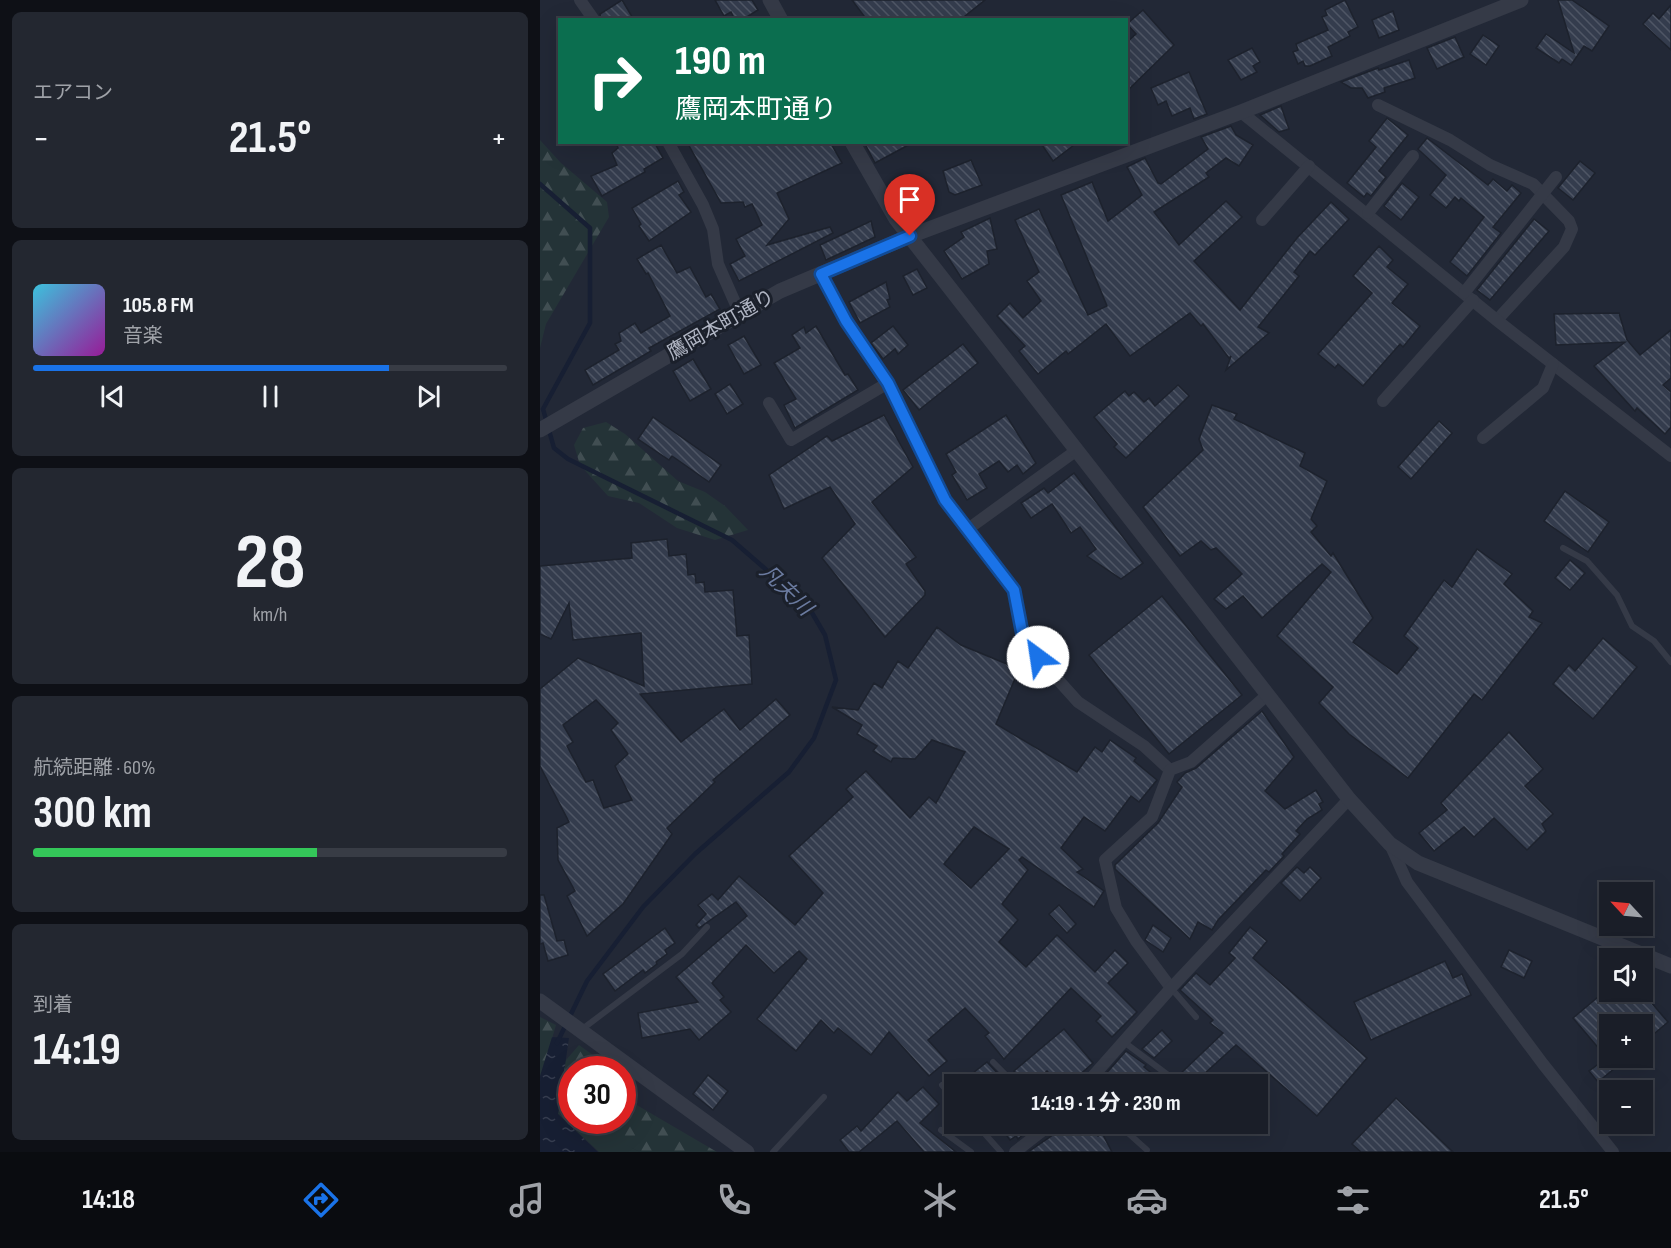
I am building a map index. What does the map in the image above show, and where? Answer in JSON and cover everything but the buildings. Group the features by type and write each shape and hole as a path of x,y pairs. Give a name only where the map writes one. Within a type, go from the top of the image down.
{"street":[{"path":"770,0 780,18"},
{"name":"鷹岡本町通り","path":"540,430 780,291 910,236 1241,112 1521,0"},
{"path":"588,3 593,18"},
{"path":"1378,105 1439,134 1490,165 1533,184 1569,221 1572,229 1564,247 1497,320"},
{"path":"1241,112 1497,320 1671,456"},
{"path":"669,144 703,205 713,230 718,264 740,314"},
{"path":"853,144 896,219 1266,696 1349,799 1390,844 1418,863 1671,966"},
{"path":"1368,213 1413,156"},
{"path":"1262,219 1309,166"},
{"path":"1383,400 1469,296 1556,177"},
{"path":"821,274 846,321 888,383 945,500 1014,590 1024,642 1078,702 1144,746 1170,770"},
{"path":"1483,438 1543,388 1553,364"},
{"path":"769,403 791,440 888,383"},
{"path":"968,529 1077,450"},
{"path":"1171,988 1136,941 1116,908 1105,860 1152,816 1170,770 1191,762 1266,696"},
{"path":"1095,1074 1171,988 1349,799"},
{"path":"1390,844 1407,882 1543,1064 1613,1152"},
{"path":"540,1001 747,1152"},
{"path":"1015,1152 1038,1134"}],"lane":[{"path":"1563,548 1587,561 1617,596 1632,626 1654,641 1671,662"},
{"path":"579,1029 682,954 707,927"},
{"path":"1171,988 1196,1017"},
{"path":"1124,1042 1167,1074"},
{"path":"993,1062 1005,1074"},
{"path":"773,1152 824,1097"},
{"path":"941,1130 971,1152"},
{"path":"984,1134 1001,1152"},
{"path":"1129,1134 1147,1150"}],"green space":[{"path":"540,140 561,163 607,202 609,217 546,324 540,348"},
{"path":"606,422 625,434 678,481 705,492 725,506 748,530 715,540 677,528 639,503 608,496 580,465 574,445 583,428"},
{"path":"540,1017 556,1025 540,1080"},
{"path":"579,1045 594,1056 570,1056"},
{"path":"636,1105 717,1152 640,1152 604,1134 636,1134"},
{"path":"580,1134 608,1134 640,1152 599,1152"}],"water":[{"path":"552,1037 569,1038 566,1056 558,1056 558,1134 579,1134 598,1152 540,1152 540,1076"}],"waterway":[{"name":"凡夫川","path":"540,184 590,228 590,323 543,409 554,448 568,459 732,540 808,606 825,635 836,680 814,738 789,772 695,854 643,907 587,981 557,1043"}],"route":[{"path":"910,236 821,274 846,321 888,383 945,500 1014,590 1024,642 1038,657"}]}
